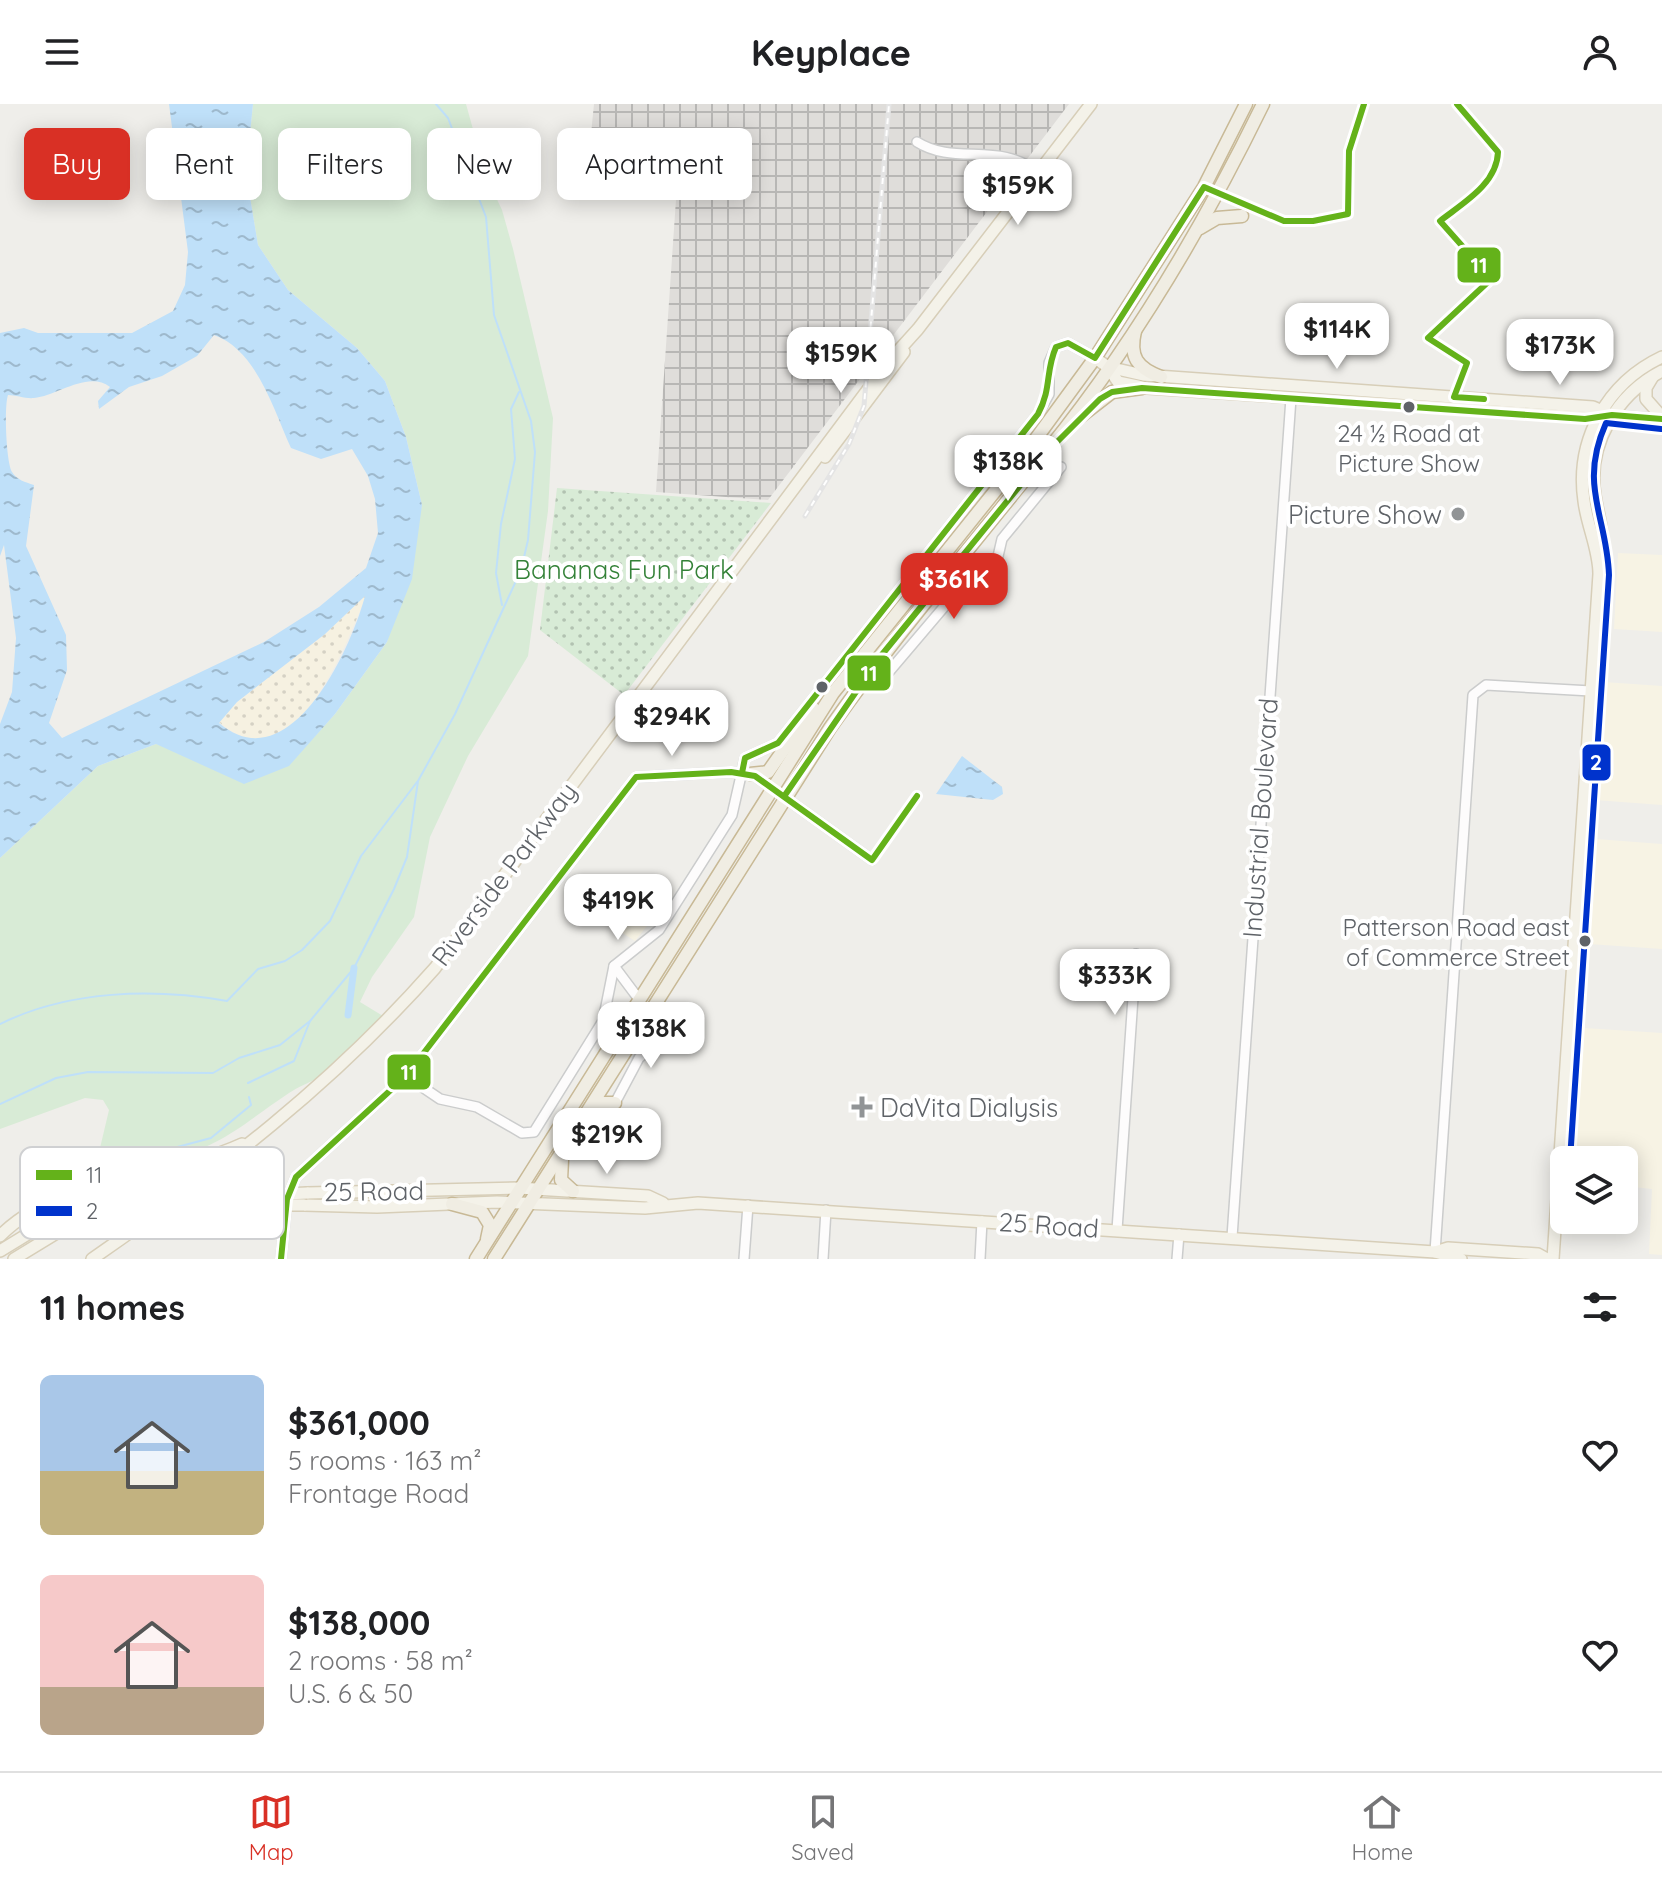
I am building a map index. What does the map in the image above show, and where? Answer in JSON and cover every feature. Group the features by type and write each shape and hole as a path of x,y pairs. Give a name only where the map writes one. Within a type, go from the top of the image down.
{"highway":[{"path":"476,1259 708,886 849,672 1024,455 1095,358 1204,187 1246,104"},
{"path":"494,1259 532,1203 654,1004 880,657 1049,450 1108,367 1218,194 1263,104"},
{"path":"1190,240 1217,218 1242,216"},
{"path":"1137,323 1134,359 1141,369 1161,377"},
{"path":"1049,450 1100,399 1112,392 1142,388"},
{"path":"962,556 961,545 1015,476 1024,455"},
{"path":"746,774 768,772 824,691 849,672"},
{"path":"788,796 785,780 841,696 849,672"},
{"path":"654,1004 653,993 658,980 694,923 708,886"},
{"path":"597,1097 606,1066 639,1011 638,998"},
{"path":"573,1191 560,1174 569,1142 585,1131 603,1103 615,1103"},
{"path":"452,1204 478,1210 488,1220 488,1237 476,1259"}],"main road":[{"name":"Riverside Parkway","path":"245,1147 274,1126 362,1047 443,957 798,487 882,370 918,329 1091,104"},
{"path":"1553,1259 1602,531 1593,473 1603,434 1603,415 1626,381 1662,357"},
{"path":"1095,358 1108,367 1161,377 1342,389 1603,415"},
{"path":"1108,367 1115,380 1142,388 1603,415 1659,373"},
{"path":"1659,373 1646,388 1646,399 1662,418"},
{"path":"1248,395 1287,391 1295,386"},
{"path":"1291,398 1302,392 1342,389"},
{"name":"Riverside Parkway","path":"230,1147 274,1126"},
{"name":"25 Road","path":"284,1201 519,1188 648,1196 663,1203"},
{"name":"25 Road","path":"284,1199 452,1204 511,1202 645,1208 663,1203 748,1205 1232,1237 1384,1254 1435,1252 1448,1248 1538,1254 1547,1259"},
{"name":"Riverside Parkway","path":"0,1236 20,1217"},
{"name":"25 Road","path":"0,1254 21,1239"},
{"name":"25 Road","path":"14,1259 45,1239"},
{"name":"Riverside Parkway","path":"92,1259 119,1239"},
{"path":"22,1259 41,1241"},
{"name":"25 Road","path":"1435,1252 1461,1259"}],"street":[{"path":"917,142 934,150 1018,158 1038,173"},
{"path":"406,1076 440,1099 477,1107 522,1133 532,1134 603,1021 614,966 659,930 732,815 746,774 748,756 762,753 778,743 817,689 1038,414 1049,394 1049,363 1056,347 1068,343 1095,358"},
{"name":"Industrial Boulevard","path":"1232,1237 1291,398"},
{"path":"1603,415 1662,418"},
{"path":"882,687 887,674 949,601 958,596 987,597 1005,533 1061,467"},
{"path":"962,556 976,566 994,571"},
{"path":"1435,1252 1473,695 1486,685 1591,691"},
{"path":"284,1229 287,1199 296,1177 406,1076 636,777 746,774 788,796 872,860"},
{"path":"1117,1230 1136,954"},
{"path":"614,966 638,998"},
{"path":"615,1103 639,1058 658,1042 662,1032 654,1004"},
{"path":"744,1259 748,1205"},
{"path":"823,1259 826,1210"},
{"path":"980,1259 982,1221"},
{"path":"1177,1259 1179,1234"},
{"path":"281,1259 283,1239"}],"shaded area":[{"path":"594,104 1069,104 768,500 656,492 676,200 752,200 752,128 592,128"},
{"path":"1618,553 1662,555 1662,632 1614,629"},
{"path":"1604,682 1662,686 1662,805 1595,800"},
{"path":"1596,839 1662,844 1662,949 1589,944"},
{"path":"642,879 670,897 635,941 610,925"},
{"path":"1584,1028 1662,1033 1662,1255 1649,1254 1652,1189 1638,1188 1638,1146 1576,1146"}],"green space":[{"path":"253,104 466,104 473,128 427,128 427,200 497,200 513,249 553,418 548,511 528,656 468,756 430,837 414,917 372,977 360,1002 383,1016 341,1059 317,1078 205,1147 100,1147 109,1110 103,1100 85,1098 0,1129 0,858 98,766 156,744 288,766 335,714 387,642 422,505 406,437 385,381 357,348 288,290 258,245 250,200 262,200 262,128 251,128"},
{"name":"Bananas Fun Park","path":"557,488 771,503 624,695 540,630"}],"sand":[{"path":"367,594 331,674 313,702 293,724 271,737 246,738 219,722 237,702 325,634"}],"water":[{"path":"169,104 253,104 251,128 172,128"},
{"path":"181,200 250,200 258,245 288,290 357,348 385,381 406,437 422,505 412,579 387,642 335,714 289,766 244,784 156,744 98,766 0,858 0,724 12,692 16,638 4,545 0,556 0,333 24,328 38,333 132,333 173,311 185,285 188,252","holes":["214,335 242,354 262,383 291,448 321,459 352,449 368,476 375,499 378,533 366,568 319,607 264,642 62,738 49,723 67,670 66,635 26,546 34,485 16,477 10,466 6,434 8,395 34,398 92,381 110,387 98,401 99,409 129,387 162,376 197,356","365,596 358,619 331,675 313,702 293,723 270,736 245,737 219,723 237,702 325,634"]},
{"path":"962,756 1002,787 1003,794 993,800 936,794"}],"waterway":[{"path":"248,1083 294,1061 310,1021 354,968 407,857 418,781 455,714 521,570 528,540 535,452 531,421 494,315 486,217 448,118 436,104"},
{"path":"502,605 496,573 501,524 515,459 511,409 519,392"},
{"path":"0,1024 54,1004 112,995 170,994 227,1001 258,969 285,961 302,950 330,921 361,856 417,782"},
{"path":"348,1015 354,968"},
{"path":"0,1104 56,1078 88,1072 213,1073 239,1058 280,1045 310,1021"},
{"path":"177,1147 211,1138 251,1105 249,1097"}],"railway":[{"path":"805,516 849,444 864,406 889,104"}],"transit line":[{"name":"11","path":"742,773 745,758 778,743 1038,414 1056,347 1068,343 1095,358 1204,187 1284,221 1313,221 1348,214 1349,151 1364,104"},
{"name":"11","path":"1457,104 1498,152 1492,174 1485,183 1440,221 1488,275 1488,282 1428,338 1467,363 1454,397 1484,399"},
{"name":"11","path":"785,795 880,657 1049,450 1100,399 1112,392 1142,388 1585,419 1612,415 1662,419"},
{"name":"2","path":"1571,1146 1609,575 1596,500 1594,465 1606,423 1661,429"},
{"name":"11","path":"284,1229 287,1199 296,1177 406,1076 636,777 731,772 755,776 872,860 917,796"},
{"name":"11","path":"281,1259 283,1239"}],"place":[{"name":"24 ½ Road at Picture Show","path":"1409,407"},
{"name":"Picture Show","path":"1458,514"},
{"name":"Patterson Road east of Commerce Street","path":"1585,941"},
{"name":"DaVita Dialysis","path":"862,1107"}]}
